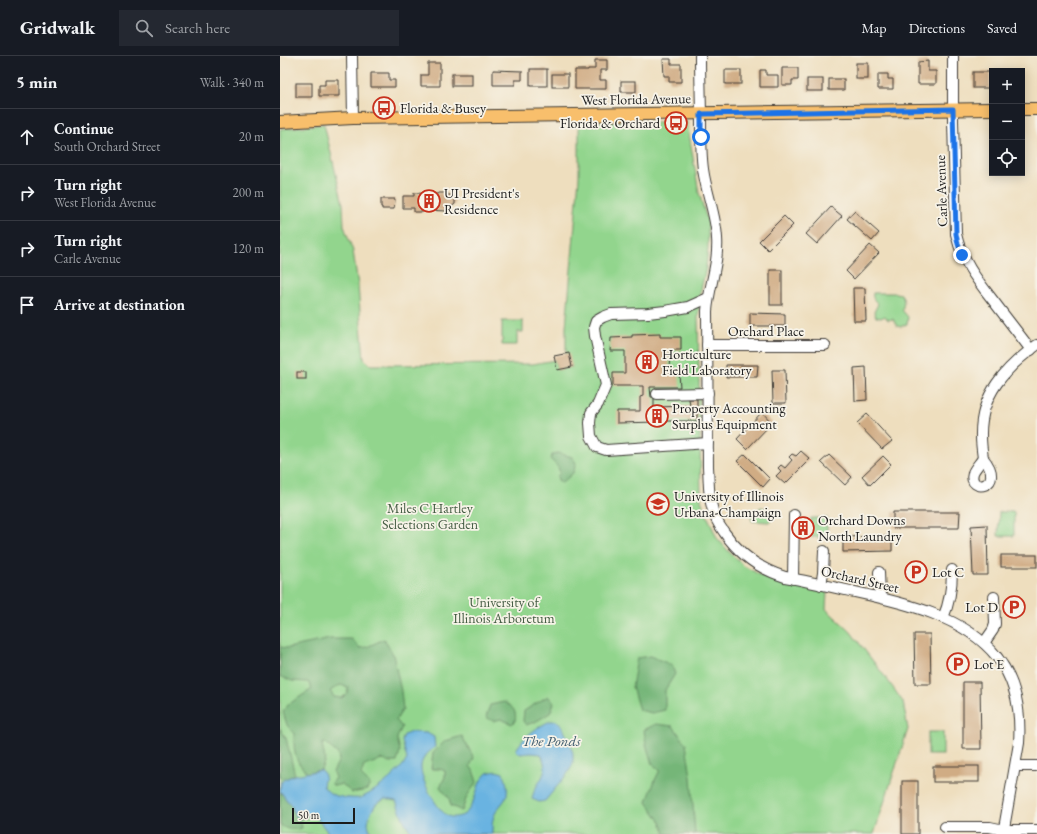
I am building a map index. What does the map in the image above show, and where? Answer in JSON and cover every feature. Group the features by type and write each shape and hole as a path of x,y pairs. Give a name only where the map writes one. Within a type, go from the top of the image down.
{"main road":[{"name":"West Florida Avenue","path":"280,122 354,118 989,109"},
{"path":"1025,109 1037,109"}],"street":[{"path":"352,56 354,118"},
{"name":"Orchard Street","path":"700,56 702,159 704,177 717,238 715,266 707,310 709,492 714,515 720,526 739,551 761,567 775,574 880,597 944,618 962,627 984,643 997,657 1011,681 1020,714 1016,766 1004,832"},
{"name":"Carle Avenue","path":"953,56 956,234 958,244 967,264 978,281 1034,348"},
{"path":"708,298 688,307 648,313 611,314 596,321 594,327 595,336 606,385 598,404 591,413 590,423 592,436 597,447 606,450 708,443"},
{"name":"Orchard Place","path":"707,345 825,345"},
{"path":"983,458 981,437 982,422 991,392 1006,371 1034,348"},
{"path":"656,394 708,393"},
{"path":"793,578 794,516"},
{"path":"821,585 824,551"},
{"path":"944,618 952,591 952,570"},
{"path":"879,572 880,597"},
{"path":"984,643 994,630 994,596"},
{"path":"1016,766 1037,766"},
{"path":"944,827 990,827 1004,832 1037,830"}],"green space":[{"name":"University of Illinois Arboretum","path":"579,122 687,122 699,193 708,223 706,268 700,294 698,318 701,500 717,538 744,566 764,577 827,592 826,609 850,631 903,702 908,729 874,834 280,834 280,129 324,124 343,204 344,226 353,251 358,285 364,359 371,365 533,364 555,360 557,370 572,367 566,354 566,327 579,177"},
{"path":"873,293 901,294 904,302 902,310 908,317 907,324 900,327 896,325 893,319 888,320 885,316 881,318 876,317 874,312 878,304 874,299"},
{"path":"502,321 523,321 523,332 517,332 517,345 502,345"},
{"path":"558,453 572,457 576,463 573,473 562,483 558,480 557,476 560,473 558,467 550,459 553,454"},
{"path":"761,507 768,509 775,517 769,522 752,521 751,514"},
{"path":"999,512 1014,512 1014,536 998,536"},
{"path":"811,518 827,518 827,537 811,537"},
{"path":"330,639 352,639 360,648 367,647 384,639 393,654 401,691 403,709 396,720 402,727 397,738 400,751 397,762 388,762 381,759 364,766 361,775 370,784 367,790 352,793 342,784 334,786 331,783 335,778 333,772 339,760 338,754 325,743 322,744 325,759 321,770 307,773 299,764 295,751 294,734 287,725 283,712 289,704 312,689 308,682 292,681 280,676 280,647 288,648","holes":["340,685 348,687 347,693 342,698 334,697 330,691"]},
{"path":"650,656 672,665 675,674 665,690 665,710 652,713 639,710 632,687 637,658"},
{"path":"548,696 554,703 550,713 535,722 526,725 523,721 524,711"},
{"path":"504,702 515,712 515,721 512,724 501,719 493,721 486,717 490,705"},
{"path":"656,724 673,726 686,744 691,777 695,834 665,834 661,822 647,802 660,770 652,764 646,744 644,730"},
{"path":"280,728 286,738 295,775 285,779 280,776"},
{"path":"928,732 943,732 943,755 928,755"},
{"path":"462,736 474,758 470,766 477,782 467,796 462,811 451,806 449,798 440,787 445,777 445,771 440,769 431,769 433,753 445,741"},
{"path":"280,791 292,807 294,814 300,818 302,828 290,829 285,828 280,824"}],"water":[{"name":"The Ponds","path":"550,721 557,721 563,728 573,753 573,764 568,773 545,801 539,802 532,799 545,768 541,754 520,754 516,750 531,733"},
{"name":"The Ponds","path":"411,732 427,733 434,737 435,747 423,760 421,772 434,801 448,816 458,817 463,815 469,809 481,780 487,773 496,771 503,773 507,784 507,795 494,817 492,834 412,834 404,821 396,801 385,799 376,804 369,816 368,824 371,834 329,834 316,817 309,815 300,818 294,814 292,807 280,791 281,782 285,779 295,775 321,770 325,775 323,786 332,794 340,797 353,798 366,796 386,782 404,764 407,759 402,741 404,735"}],"building":[{"path":"663,59 671,59 671,64 681,64 681,82 669,82 669,76 664,76"},
{"path":"595,60 607,60 607,70 600,70 600,80 606,80 606,89 575,89 575,70 595,69"},
{"path":"928,61 928,71 936,71 936,84 918,84 918,62"},
{"path":"428,63 440,63 440,86 421,86 421,75 428,75"},
{"path":"856,63 868,63 868,79 856,79"},
{"path":"782,68 798,68 798,80 792,80 792,85 782,85"},
{"path":"530,69 547,69 547,86 530,86"},
{"path":"493,70 522,71 522,80 515,80 515,85 493,85"},
{"path":"725,70 741,70 741,84 725,84"},
{"path":"760,70 766,70 766,75 778,75 778,87 760,87"},
{"path":"973,72 989,72 989,88 973,88"},
{"path":"371,73 389,73 389,80 395,80 395,87 371,87"},
{"path":"452,74 472,74 472,86 452,86"},
{"path":"552,74 568,74 568,87 552,87"},
{"path":"878,74 888,74 888,79 893,79 893,89 878,89"},
{"path":"807,79 823,79 823,91 807,91"},
{"path":"829,79 844,79 844,90 829,90"},
{"path":"325,80 339,80 339,96 319,96 319,85 325,85"},
{"path":"621,81 636,81 636,92 621,92"},
{"path":"296,83 312,83 312,97 296,97"},
{"name":"UI President's Residence","path":"414,193 447,193 447,195 451,195 455,198 455,204 451,207 447,207 447,211 423,210 423,212 414,212 414,208 403,208 403,196 414,196"},
{"path":"381,199 395,199 394,209 382,209"},
{"path":"831,207 842,216 817,244 806,234"},
{"path":"854,211 879,233 872,241 847,219"},
{"path":"784,216 793,225 768,250 759,241"},
{"path":"870,245 879,253 854,279 846,271"},
{"path":"770,270 782,270 782,305 770,305"},
{"path":"853,288 865,288 866,321 854,321"},
{"path":"750,313 785,314 785,326 750,326"},
{"name":"Horticulture Field Laboratory","path":"660,334 660,337 681,337 681,350 670,350 669,373 679,373 680,387 650,387 651,397 654,397 654,407 690,406 689,399 697,399 697,421 662,421 662,425 659,425 659,422 617,423 617,411 640,411 640,397 643,396 643,386 613,386 613,373 625,373 625,351 610,351 611,338 632,337 632,335"},
{"path":"569,353 572,367 557,370 554,356"},
{"path":"726,365 758,365 757,377 726,377"},
{"path":"866,367 867,400 855,401 854,368"},
{"path":"772,370 785,370 786,403 773,403"},
{"path":"297,372 306,372 306,379 297,379"},
{"path":"762,412 772,423 747,449 737,439"},
{"path":"867,414 892,441 882,449 857,423"},
{"path":"801,451 810,459 785,484 776,476 781,471 778,468 781,465 785,468 792,460 789,457 792,454 796,456"},
{"path":"745,454 770,479 763,487 737,461"},
{"path":"829,455 852,477 845,485 821,462"},
{"path":"883,456 891,464 870,485 862,476"},
{"path":"893,512 960,512 959,528 893,528"},
{"name":"Orchard Downs North Laundry","path":"807,518 808,537 798,537 798,519"},
{"path":"987,525 988,575 973,575 971,526"},
{"path":"892,536 892,551 843,552 843,537"},
{"path":"1001,555 1037,555 1037,567 1001,567"},
{"path":"914,634 930,634 931,684 915,684"},
{"path":"963,682 980,682 981,749 963,749"},
{"path":"933,766 979,766 979,782 933,782"},
{"path":"902,781 918,781 918,834 902,834"}],"place":[{"name":"Florida & Busey","path":"384,108"},
{"name":"Florida & Orchard","path":"676,123"},
{"name":"UI President's Residence","path":"429,201"},
{"name":"Horticulture Field Laboratory","path":"647,362"},
{"name":"Property Accounting Surplus Equipment","path":"657,416"},
{"name":"University of Illinois Urbana-Champaign","path":"658,504"},
{"name":"Orchard Downs North Laundry","path":"803,528"},
{"name":"Lot C","path":"916,572"},
{"name":"Lot D","path":"1014,607"},
{"name":"Lot E","path":"958,664"}],"route":[{"path":"701,137 701,114 953,109 956,234 962,255"}],"park label":[{"name":"Miles C Hartley Selections Garden","path":"430,516"}]}
